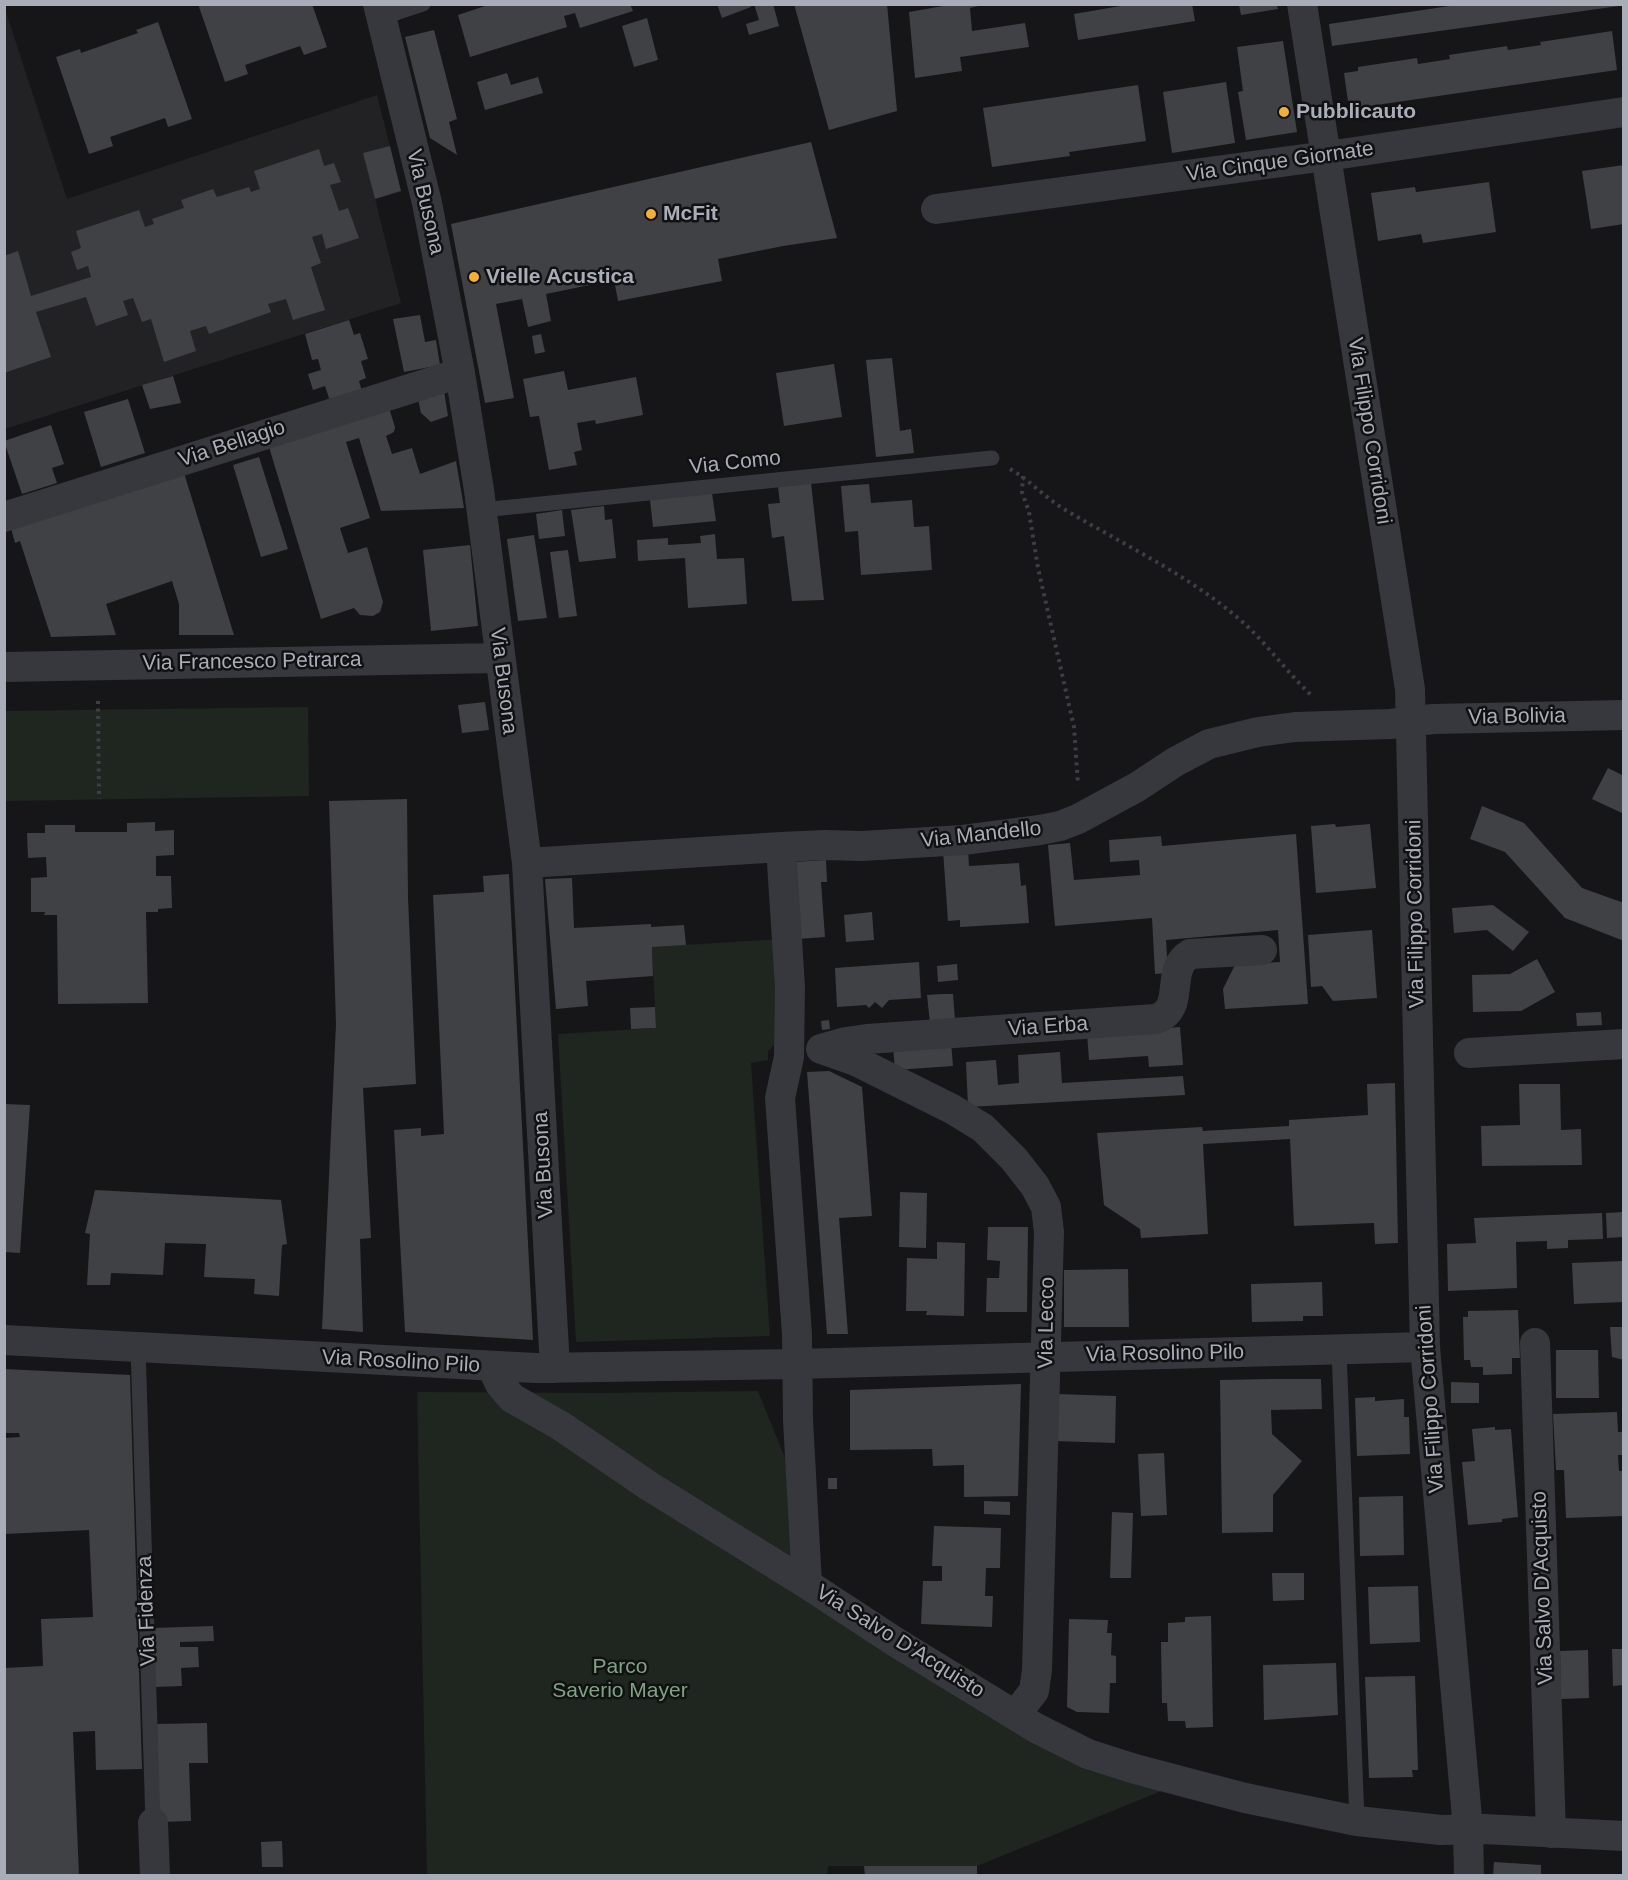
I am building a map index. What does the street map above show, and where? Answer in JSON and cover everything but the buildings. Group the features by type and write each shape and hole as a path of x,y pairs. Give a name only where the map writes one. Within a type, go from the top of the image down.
{"street":[{"name":"Via Filippo Corridoni","path":"1302,4 1408,675 1412,721 1425,1347 1468,1829 1469,1875"},
{"name":"Via Busona","path":"380,11 427,203 460,373 482,510 527,862 555,1368"},
{"name":"Via Cinque Giornate","path":"936,209 1623,112"},
{"name":"Via Bellagio","path":"4,517 460,373"},
{"name":"Via Francesco Petrarca","path":"4,667 500,658"},
{"name":"Via Bolivia","path":"1412,721 1623,715"},
{"name":"Via Mandello","path":"527,862 825,844 862,846 974,839 1040,830 1078,819 1137,787 1192,752 1231,737 1295,727 1390,724 1412,721"},
{"path":"781,847 789,963 789,1051 780,1098 797,1364 807,1584"},
{"name":"Via Erba","path":"789,1051 822,1049 859,1040 1156,1019 1163,1017 1171,1009 1178,966 1190,954 1262,950"},
{"path":"1469,1053 1623,1044"},
{"name":"Via Lecco","path":"822,1049 856,1061 970,1119 983,1128 1004,1148 1035,1186 1046,1207 1048,1218 1046,1356 1037,1670 1034,1691 1016,1714"},
{"name":"Via Rosolino Pilo","path":"4,1340 492,1367 555,1368 797,1364 1425,1347"},
{"name":"Via Salvo D'Acquisto","path":"1535,1343 1551,1833"},
{"name":"Via Salvo D'Acquisto","path":"492,1367 500,1384 512,1398 561,1426 649,1486 897,1643 1036,1728 1071,1746 1135,1769 1245,1798 1357,1821 1416,1829 1623,1836"},
{"name":"Via Fidenza","path":"153,1823 155,1875"}],"lane":[{"path":"380,11 423,4"},
{"name":"Via Como","path":"482,510 992,458"},
{"name":"Via Fidenza","path":"138,1347 153,1823"},
{"path":"1339,1350 1357,1821"}],"path":[{"path":"992,458 1023,476 1036,489 1067,511 1191,584 1227,610 1246,625 1314,698"},
{"path":"1023,476 1022,492 1029,512 1038,568 1074,727 1077,746 1078,819"},
{"path":"98,701 99,799"}],"shaded area":[{"path":"4,6 67,199 377,95 390,146 364,154 401,303 5,429"}],"green space":[{"path":"308,707 309,796 6,801 5,711"},
{"path":"783,939 777,1042 768,1051 768,1060 751,1063 770,1336 576,1342 558,1034 656,1028 652,947"},
{"name":"Parco Saverio Mayer","path":"758,1391 785,1458 795,1589 1164,1790 977,1866 828,1866 827,1876 427,1875 417,1392"}],"place":[{"name":"Pubblicauto","path":"1284,112"},
{"name":"McFit","path":"651,214"},
{"name":"Vielle Acustica","path":"474,277"}]}
